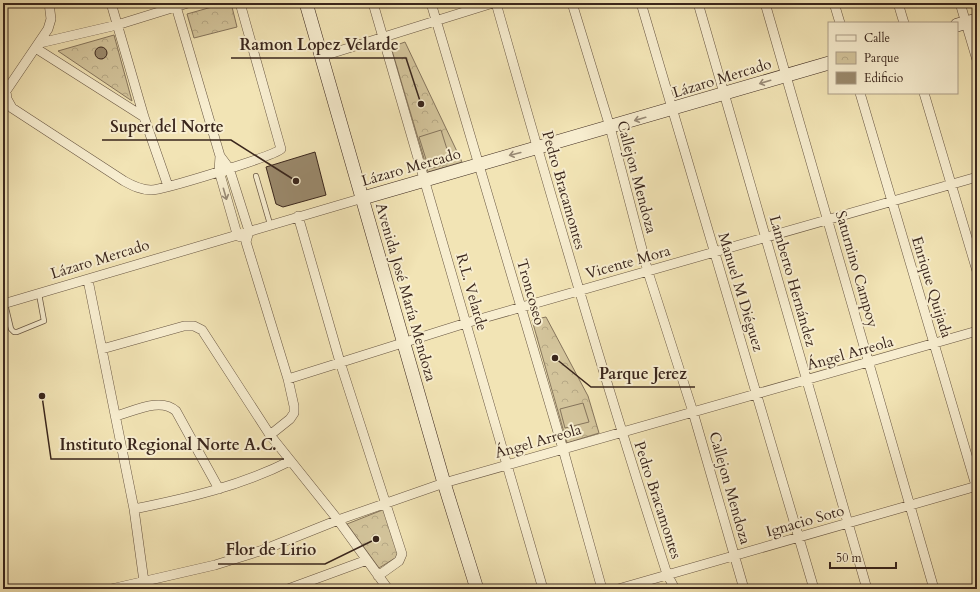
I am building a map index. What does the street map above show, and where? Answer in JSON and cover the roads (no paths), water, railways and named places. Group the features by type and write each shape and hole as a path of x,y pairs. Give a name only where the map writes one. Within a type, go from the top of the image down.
{"street":[{"path":"48,3 51,19 48,29 38,46 6,90 7,100 12,108 124,182 136,187 151,190 229,168 281,149 240,3"},
{"path":"111,3 144,117 168,186"},
{"path":"38,46 117,25 176,5 188,3"},
{"name":"Avenida José María Mendoza","path":"306,3 444,483 477,589"},
{"name":"R.L. Velarde","path":"373,3 543,589"},
{"name":"Troncoseo","path":"431,3 563,449 602,589"},
{"path":"322,56 493,3"},
{"name":"Pedro Bracamontes","path":"496,3 537,149 621,432 667,574 675,589"},
{"name":"Callejon Mendoza","path":"572,3 610,127 648,272 693,412 744,589"},
{"name":"Manuel M Diéguez","path":"640,3 800,537 814,589"},
{"name":"Lamberto Hernández","path":"698,3 867,589"},
{"name":"Saturnino Campoy","path":"765,3 934,589"},
{"path":"834,3 840,22"},
{"path":"898,3 904,22"},
{"path":"960,3 967,22 977,60"},
{"path":"176,5 220,156 229,168 249,231 246,242"},
{"path":"38,46 144,117"},
{"name":"Lázaro Mercado","path":"4,304 88,280 270,224 479,163 537,149 828,63"},
{"name":"Enrique Quijada","path":"860,94 977,487"},
{"path":"924,94 977,271"},
{"path":"220,156 218,171 237,234 246,242 288,379 294,414 270,435"},
{"name":"Vicente Mora","path":"288,379 520,307 766,238 827,218 977,177"},
{"path":"298,216 340,362 402,554 402,559 378,576"},
{"path":"88,280 134,509 144,586"},
{"path":"102,348 184,326 194,326 202,330 270,435 338,520 388,589"},
{"name":"Ángel Arreola","path":"111,589 144,586 215,565 263,550 338,520 444,483 977,331"},
{"path":"116,416 161,404 170,406 176,411 219,489"},
{"path":"134,509 219,489 251,479 290,461"},
{"name":"Ignacio Soto","path":"618,589 977,487"},
{"path":"288,589 367,560"}],"lane":[{"path":"256,176 270,224"},
{"path":"4,304 11,329 14,332 17,332 44,321 39,294"}],"place":[{"name":"Ramon Lopez Velarde","path":"421,104"},
{"name":"Super del Norte","path":"296,181"},
{"name":"Parque Jerez","path":"555,358"},
{"name":"Instituto Regional Norte A.C.","path":"42,396"},
{"name":"Flor de Lirio","path":"376,539"}]}
